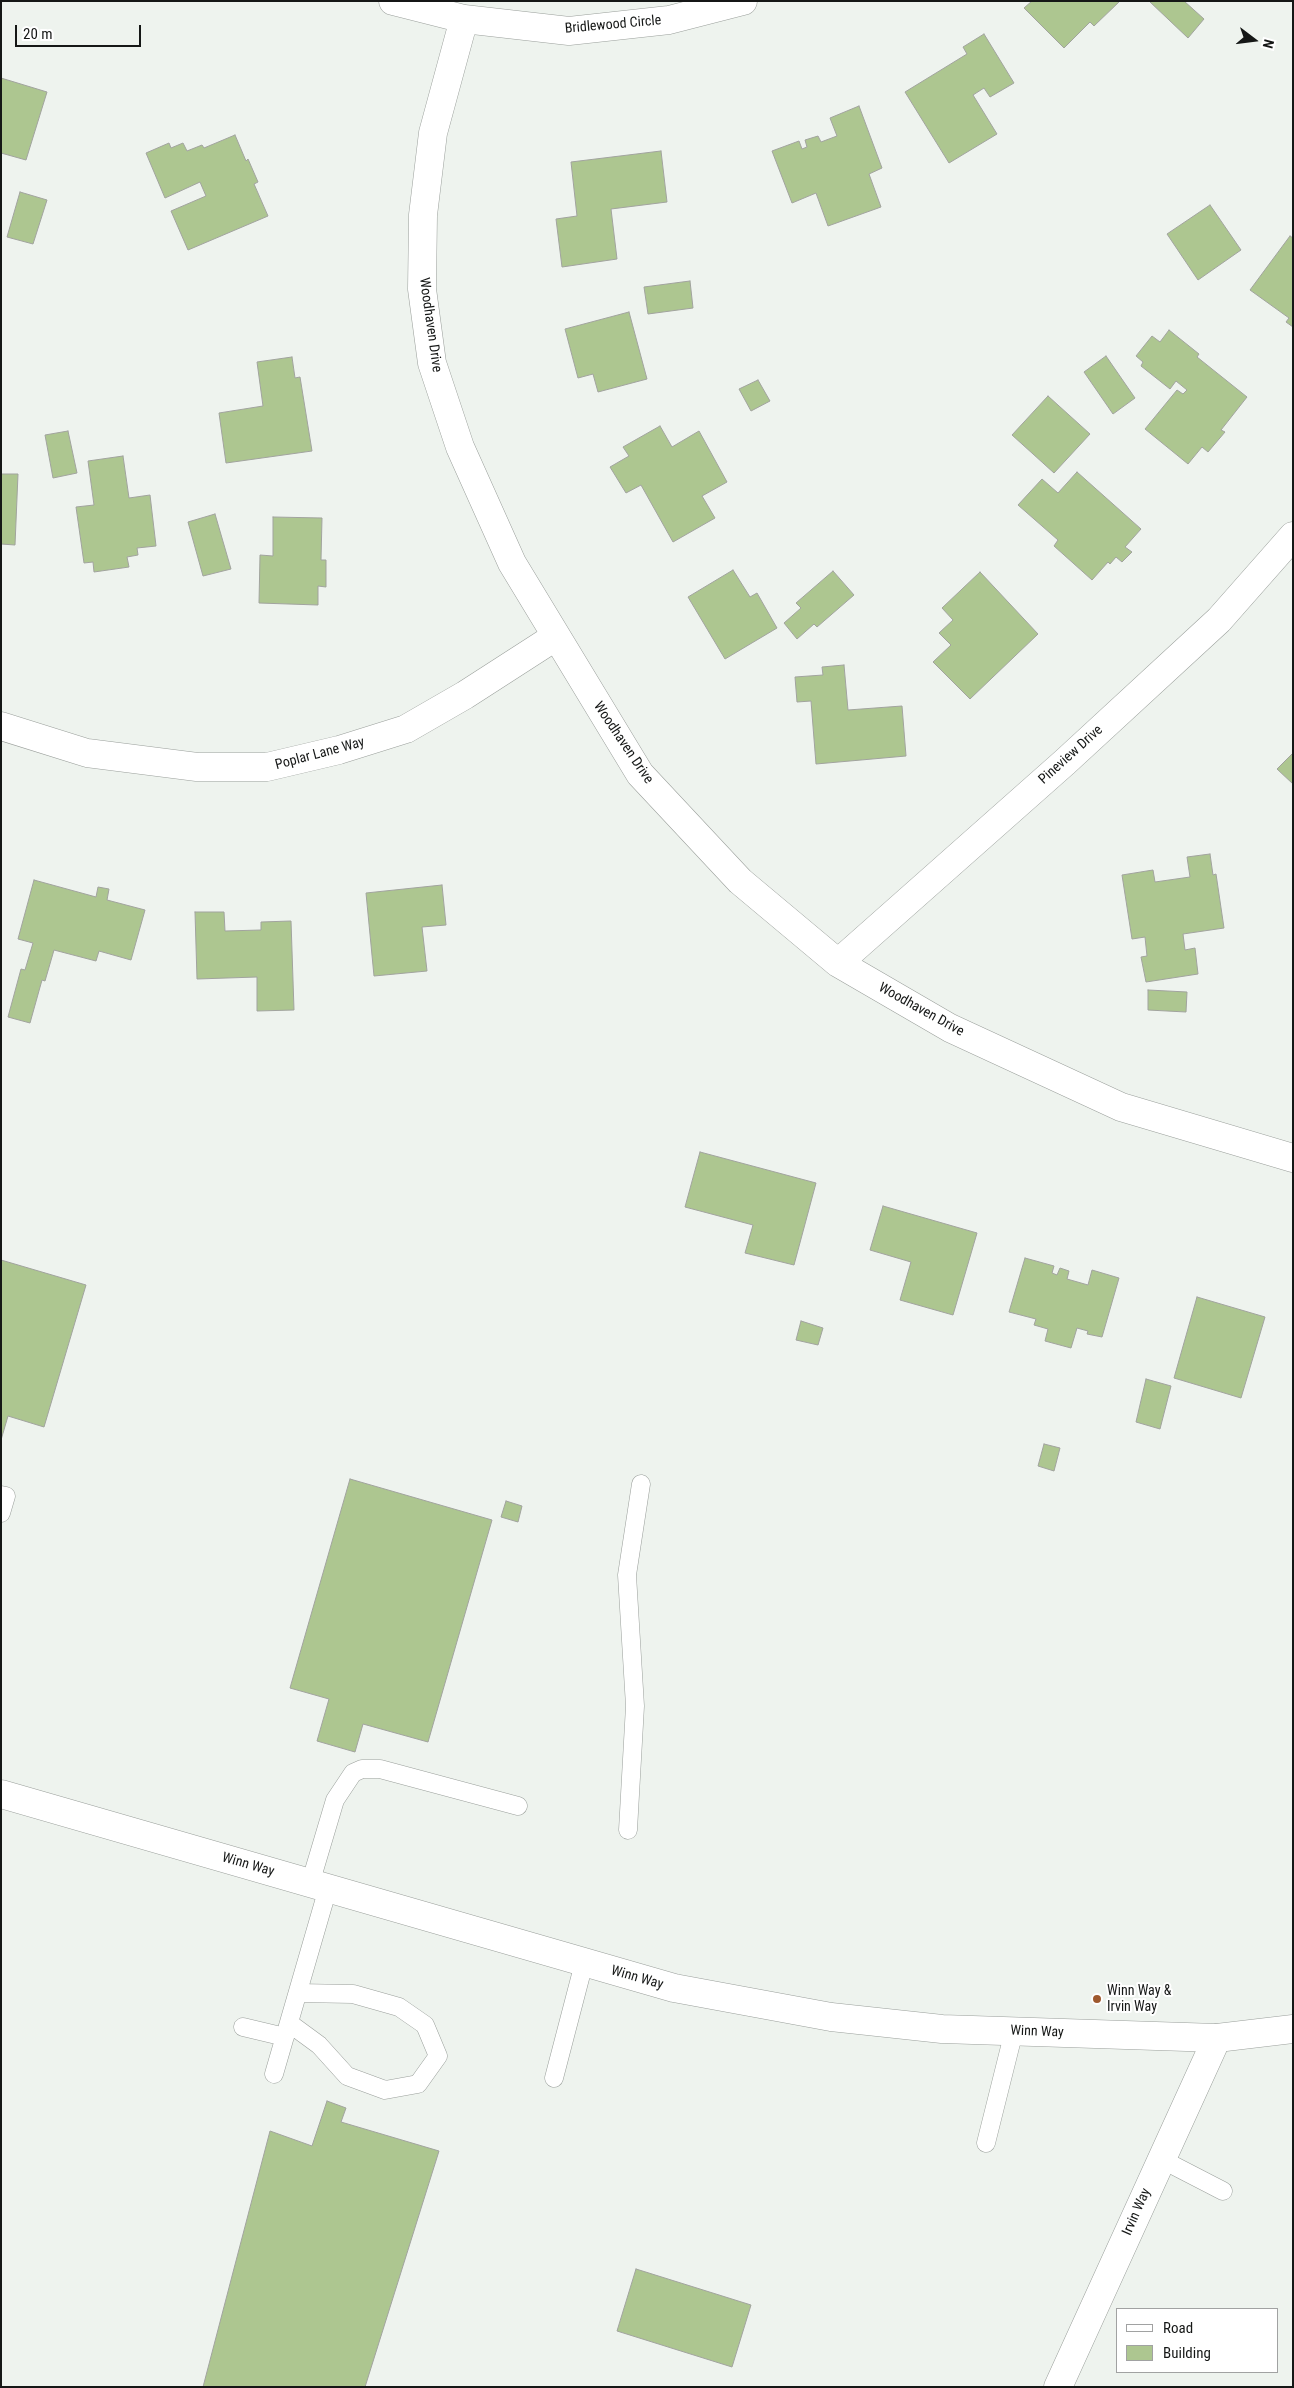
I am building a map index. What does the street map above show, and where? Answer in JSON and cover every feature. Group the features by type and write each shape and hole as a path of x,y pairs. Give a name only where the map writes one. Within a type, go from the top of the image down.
{"street":[{"name":"Bridlewood Circle","path":"393,1 464,18 569,31 669,20 743,1"},
{"name":"Woodhaven Drive","path":"464,18 433,133 423,215 422,289 432,363 460,447 512,563 555,637 640,774 740,880 838,963 950,1028 1121,1107 1293,1158"},
{"name":"Pineview Drive","path":"838,963 1064,762 1219,620 1293,536"},
{"name":"Poplar Lane Way","path":"1,726 86,753 197,766 267,767 339,750 406,729 465,696 555,637"},
{"name":"Winn Way","path":"1,1794 674,1988 831,2017 942,2029 1217,2038 1293,2029"},
{"name":"Irvin Way","path":"1058,2387 1217,2038"}],"lane":[{"path":"628,1830 635,1706 627,1575 641,1484"},
{"path":"1,1495 6,1496 1,1513"},
{"path":"274,2074 298,1993 335,1800 353,1773 362,1769 380,1769 518,1806"},
{"path":"554,2078 584,1962"},
{"path":"243,2027 287,2030 319,2045 347,2076 385,2090 418,2084 438,2056 425,2025 399,2007 353,1994 298,1993"},
{"path":"986,2143 1014,2031"},
{"path":"1161,2160 1223,2191"}],"building":[{"path":"1032,1 1120,1 1094,26 1090,22 1064,48 1024,8"},
{"path":"1149,1 1184,1 1204,19 1188,38"},
{"path":"984,34 1014,83 990,97 984,88 973,95 997,134 949,163 905,92 967,54 963,47"},
{"path":"1,78 47,92 26,160 1,153"},
{"path":"859,106 882,168 869,174 881,207 828,226 816,193 792,203 772,151 799,141 802,149 807,147 805,140 818,136 821,142 837,136 830,118"},
{"path":"235,135 246,161 248,159 258,182 254,184 268,216 188,250 171,211 206,196 200,182 165,198 146,153 169,143 171,148 183,143 187,151 202,145 204,148"},
{"path":"661,151 667,202 611,209 617,259 562,267 556,219 577,216 571,162"},
{"path":"20,192 47,200 33,244 7,237"},
{"path":"1210,205 1241,250 1198,280 1167,234"},
{"path":"1290,236 1293,238 1293,327 1286,322 1289,318 1250,290"},
{"path":"690,281 693,308 648,314 644,287"},
{"path":"629,312 647,379 598,392 593,374 578,378 565,329"},
{"path":"1169,330 1199,354 1197,357 1247,397 1221,430 1225,432 1208,452 1202,447 1188,464 1145,429 1177,390 1183,394 1187,390 1176,381 1170,389 1141,366 1143,362 1136,356 1152,336 1160,342"},
{"path":"1106,356 1135,398 1113,414 1084,372"},
{"path":"292,357 295,378 300,377 312,451 226,463 219,413 263,406 257,362"},
{"path":"758,380 770,401 751,411 739,389"},
{"path":"1048,396 1090,434 1054,473 1012,435"},
{"path":"660,426 672,447 699,431 727,482 702,496 715,518 673,542 641,485 626,493 610,467 629,456 623,447"},
{"path":"68,431 77,473 53,478 45,435"},
{"path":"123,456 129,498 150,495 156,546 137,548 138,555 127,557 129,567 94,572 93,562 84,563 76,507 94,505 88,461"},
{"path":"1077,472 1141,529 1125,547 1132,552 1122,562 1116,557 1110,564 1108,562 1092,580 1054,546 1058,540 1018,505 1042,479 1058,493"},
{"path":"1,474 18,474 15,545 1,544"},
{"path":"215,514 231,569 203,576 188,522"},
{"path":"273,517 322,518 321,560 326,560 326,587 318,586 318,605 259,603 260,555 273,556"},
{"path":"733,570 750,597 757,593 777,628 725,659 688,597"},
{"path":"833,571 854,595 817,627 814,624 797,639 784,623 801,608 796,603"},
{"path":"980,572 1038,634 970,699 933,662 951,645 939,633 953,620 942,608"},
{"path":"844,665 848,710 902,706 906,756 816,764 811,701 797,702 795,677 823,675 822,667"},
{"path":"1293,753 1293,784 1277,769"},
{"path":"1210,854 1213,875 1216,874 1224,928 1183,934 1185,950 1195,948 1198,974 1146,982 1141,957 1147,956 1145,937 1132,939 1122,875 1153,870 1155,882 1190,877 1187,857"},
{"path":"34,880 96,897 98,887 109,889 107,900 145,910 131,960 99,951 96,961 54,950 45,981 42,980 30,1023 8,1017 21,969 25,970 33,943 18,939"},
{"path":"442,885 446,925 422,927 427,971 374,976 366,893"},
{"path":"195,912 224,912 225,931 261,930 261,922 291,921 294,1010 257,1011 257,977 197,979"},
{"path":"1148,990 1187,992 1186,1012 1148,1010"},
{"path":"700,1152 816,1183 794,1265 745,1253 753,1225 685,1207"},
{"path":"883,1206 977,1233 953,1315 900,1300 911,1262 870,1250"},
{"path":"1025,1258 1054,1266 1052,1273 1057,1275 1060,1268 1069,1271 1067,1279 1088,1285 1092,1270 1119,1278 1102,1337 1087,1334 1088,1331 1077,1328 1071,1348 1045,1341 1048,1329 1034,1325 1036,1319 1009,1312"},
{"path":"1,1260 86,1285 44,1427 8,1416 1,1440"},
{"path":"1197,1297 1265,1317 1241,1398 1174,1378"},
{"path":"801,1321 823,1328 818,1345 796,1340"},
{"path":"1146,1379 1171,1386 1160,1429 1136,1422"},
{"path":"1044,1444 1060,1448 1054,1471 1038,1466"},
{"path":"350,1479 492,1520 428,1742 363,1724 355,1752 317,1741 329,1699 290,1688"},
{"path":"506,1501 522,1506 518,1522 501,1517"},
{"path":"327,2101 346,2108 341,2122 439,2151 365,2387 203,2387 270,2131 312,2146"},
{"path":"636,2269 751,2305 732,2367 617,2331"}],"place":[{"name":"Winn Way & Irvin Way","path":"1097,1999"}]}
